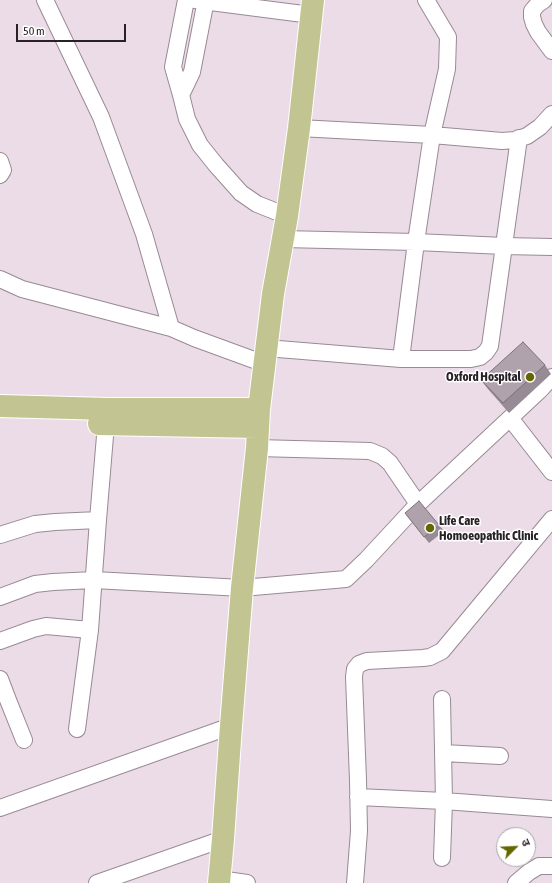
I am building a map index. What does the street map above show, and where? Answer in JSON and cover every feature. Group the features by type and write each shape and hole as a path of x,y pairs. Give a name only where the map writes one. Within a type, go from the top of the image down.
{"main road":[{"path":"219,881 242,588 265,356 273,294 299,128 312,8"},
{"path":"0,406 107,409 258,428"},
{"path":"0,421 258,428"}],"street":[{"path":"46,0 101,117 122,172 144,234 171,328"},
{"path":"186,0 173,67 182,95 187,119 200,145 241,193 258,204 286,216"},
{"path":"401,359 432,135 447,69 448,37 426,0"},
{"path":"544,0 532,11 532,17 538,32 552,51"},
{"path":"182,95 192,72 202,1 312,8"},
{"path":"299,128 432,135 502,141 515,140 527,136 540,127 552,114"},
{"path":"0,279 22,289 171,328 194,338 265,356 401,359 471,359 480,357 490,346 519,138"},
{"path":"0,160 3,170 0,175"},
{"path":"282,239 552,247"},
{"path":"0,597 35,584 52,582 94,580 242,588 346,580 418,504 539,391 552,377"},
{"path":"510,418 552,472"},
{"path":"77,729 90,630 106,424"},
{"path":"258,428 370,451 382,456 390,463 418,504"},
{"path":"355,883 359,831 355,669 359,664 368,661 423,658 430,657 442,651 552,519"},
{"path":"0,535 35,524 98,520"},
{"path":"0,641 46,626 90,630"},
{"path":"0,679 4,702 24,740"},
{"path":"442,699 444,802 442,858"},
{"path":"0,808 231,726"},
{"path":"443,753 500,756"},
{"path":"358,798 552,809"},
{"path":"96,883 223,839"},
{"path":"516,883 539,866 552,866"},
{"path":"219,881 247,883"}],"building":[{"path":"523,342 545,365 503,403 481,380"},
{"path":"419,501 439,525 424,537 405,513"}],"place":[{"name":"Oxford Hospital","path":"530,377"},
{"name":"Life Care Homoeopathic Clinic","path":"430,528"}]}
